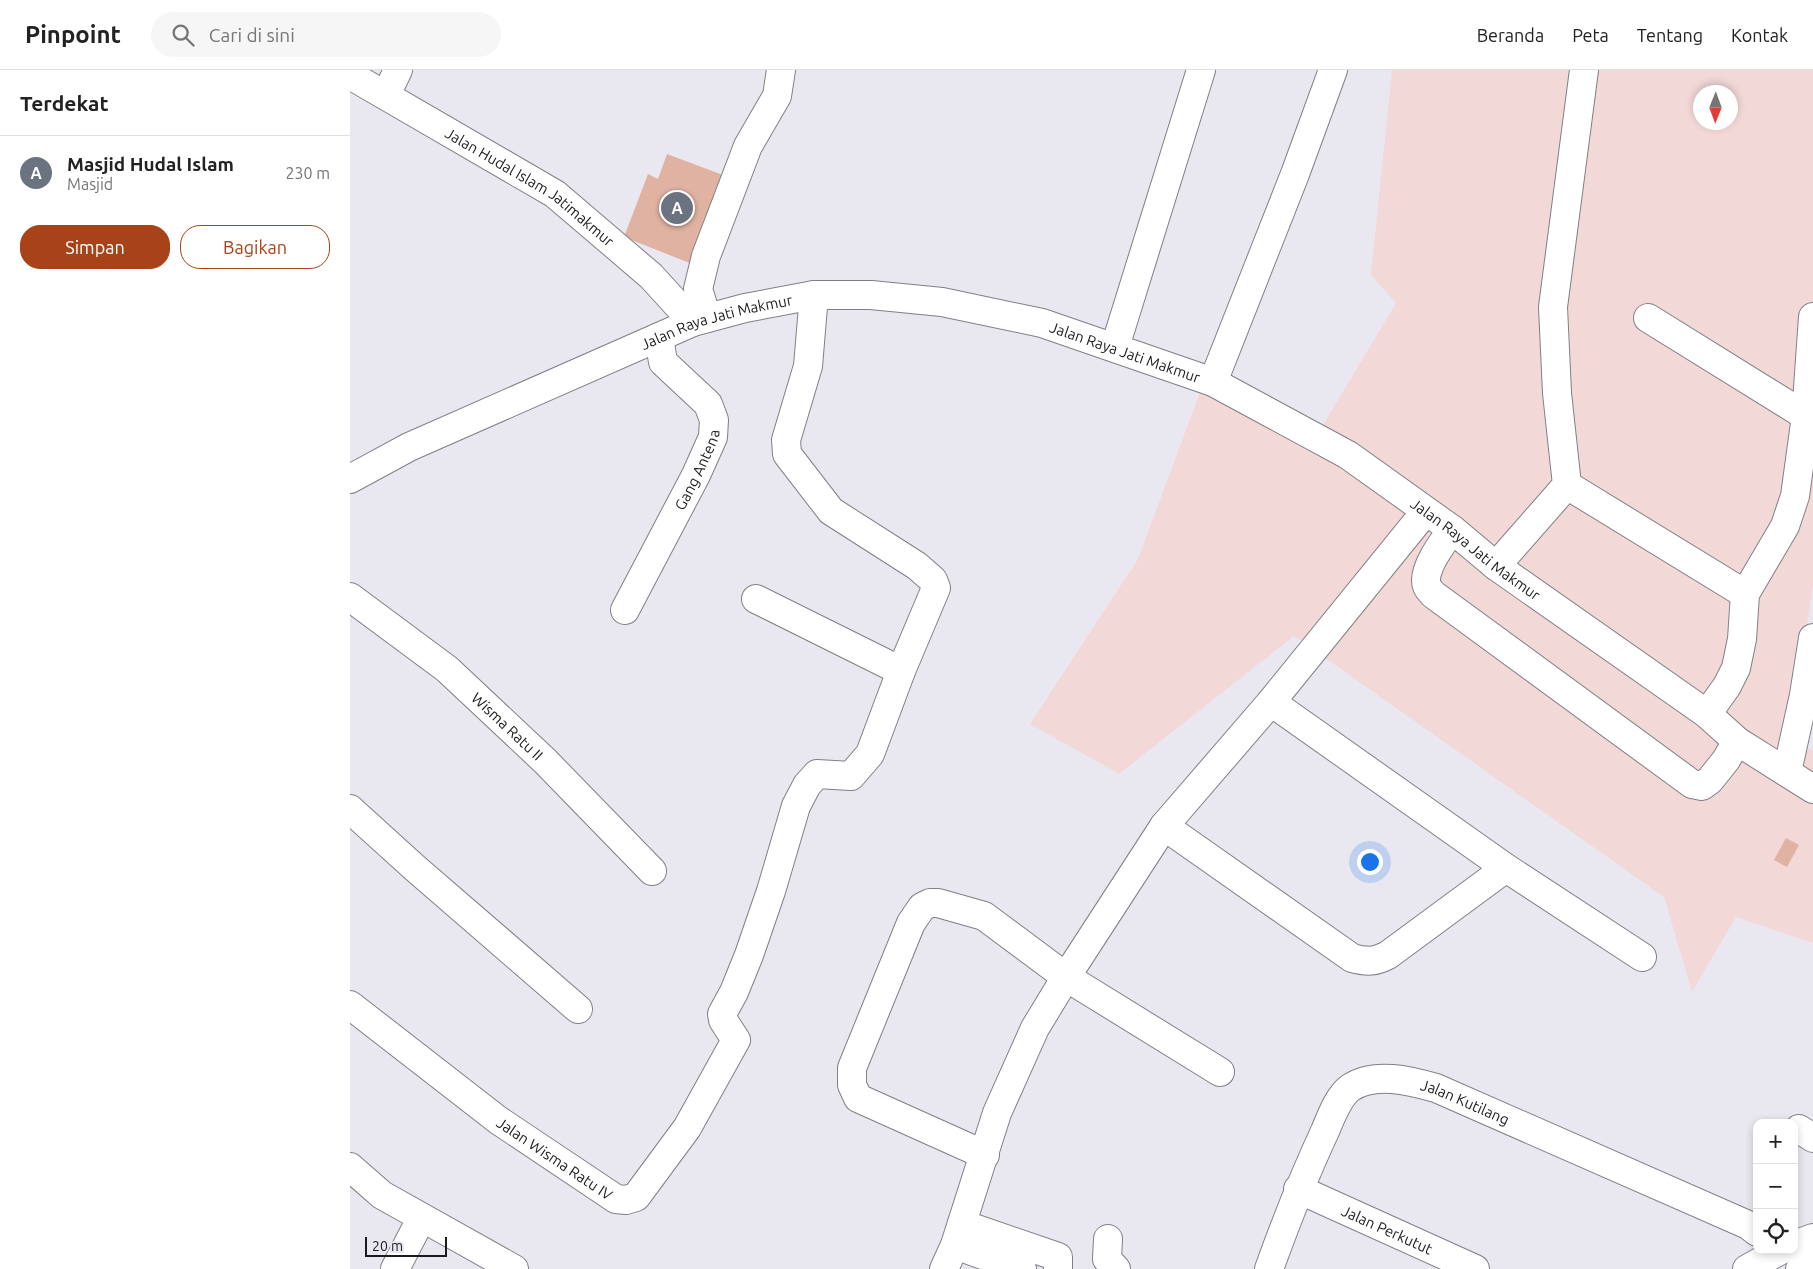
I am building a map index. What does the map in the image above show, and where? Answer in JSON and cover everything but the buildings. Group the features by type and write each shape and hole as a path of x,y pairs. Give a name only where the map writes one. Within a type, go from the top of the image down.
{"street":[{"path":"386,95 398,70"},
{"path":"700,320 698,289 706,256 748,146 777,96 780,70"},
{"path":"1115,347 1201,70"},
{"path":"1213,382 1295,174 1333,70"},
{"path":"1496,566 1566,485 1557,394 1553,307 1584,70"},
{"name":"Jalan Hudal Islam Jatimakmur","path":"350,75 555,194 700,320"},
{"path":"756,599 901,671 936,588 933,580 917,566 831,511 787,454 786,440 808,366 814,295"},
{"name":"Jalan Raya Jati Makmur","path":"350,479 410,447 700,320 814,295 871,295 942,302 1042,323 1213,382 1348,455 1453,530 1496,566 1707,714 1737,741 1813,790"},
{"path":"1707,714 1727,686 1736,668 1742,639 1745,594 1790,514 1795,496 1806,416 1813,317"},
{"path":"1648,318 1806,416"},
{"name":"Gang Antena","path":"625,610 696,475 713,437 714,420 708,404 663,362 659,337"},
{"path":"1566,485 1745,594"},
{"path":"954,1246 997,1113 1035,1028 1066,977 1164,826 1271,702 1426,511"},
{"path":"1453,530 1441,542 1426,576 1427,587 1434,595 1692,784 1702,786 1710,780 1737,741"},
{"name":"Wisma Ratu II","path":"350,597 447,669 545,761 652,871"},
{"path":"1787,772 1804,695 1813,638"},
{"name":"Jalan Wisma Ratu IV","path":"350,1006 498,1120 616,1199 626,1200 636,1197 687,1128 736,1040 723,1020 722,1014 734,992 749,955 800,799 807,785 817,774 851,776 859,769 870,754 901,671"},
{"path":"1271,702 1506,868 1642,957"},
{"path":"350,809 578,1009"},
{"path":"1164,826 1352,958 1366,962 1376,961 1388,955 1506,868"},
{"path":"985,1154 858,1098 852,1085 852,1068 911,923 922,907 930,903 938,903 984,916 1066,977 1220,1072"},
{"name":"Jalan Kutilang","path":"1268,1269 1298,1189 1338,1103 1350,1088 1369,1081 1406,1080 1436,1088 1753,1229"},
{"path":"350,1167 382,1195 421,1219 514,1269"},
{"name":"Jalan Perkutut","path":"1298,1189 1475,1269"},
{"path":"395,1269 421,1219"},
{"path":"1798,1244 1813,1238"},
{"path":"1108,1239 1107,1259 1116,1269"},
{"path":"954,1246 1022,1269"},
{"path":"954,1246 1058,1257 1058,1269"},
{"path":"1747,1269 1774,1254"},
{"path":"1784,1254 1793,1269"},
{"path":"1800,1269 1813,1264"}],"shaded area":[{"path":"1392,70 1813,70 1813,585 1790,737 1813,751 1813,943 1736,917 1692,992 1664,897 1294,636 1119,774 1030,724 1138,559 1209,368 1320,430 1396,303 1371,275"}],"place":[{"name":"Masjid Hudal Islam","path":"677,208"}]}
